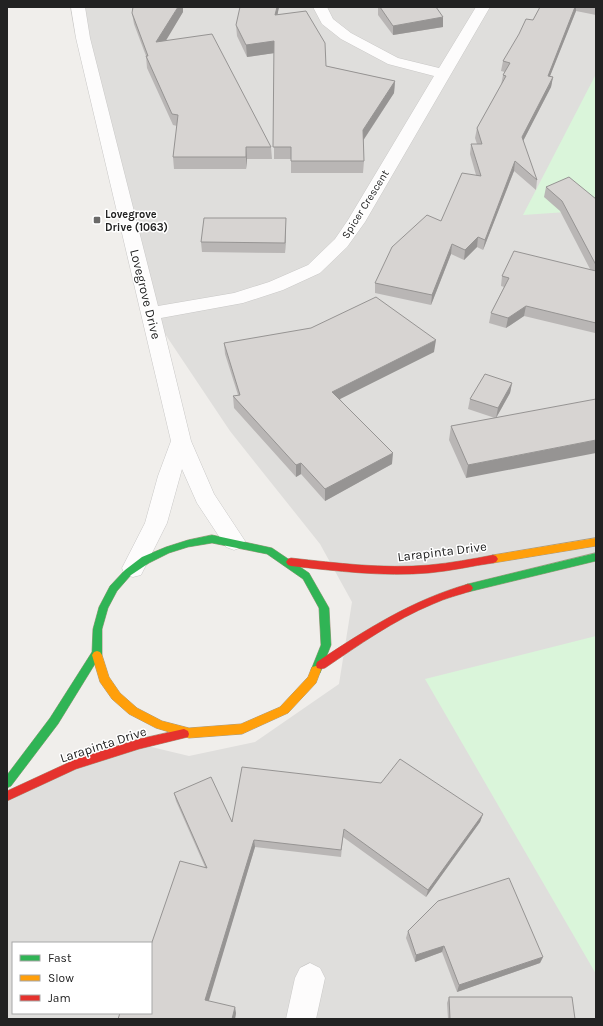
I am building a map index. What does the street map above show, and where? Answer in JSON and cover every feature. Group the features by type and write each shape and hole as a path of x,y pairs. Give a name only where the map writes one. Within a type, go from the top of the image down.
{"main road":[{"path":"212,539 234,541 254,545 274,552 291,562 306,576 316,591 324,608 328,633 327,646 322,665 312,683 297,699 279,713 258,724 236,731 211,734 187,733 164,727 144,718 125,706 112,690 102,673 96,654 95,635 99,616 104,604 119,582 133,568 157,553 170,547 191,542 212,539"},
{"name":"Larapinta Drive","path":"291,562 360,569 397,570 429,568 596,542"},
{"path":"322,665 379,627 437,598 463,589 596,557"},
{"name":"Larapinta Drive","path":"7,783 29,757 57,719 96,654"},
{"name":"Larapinta Drive","path":"7,796 74,765 139,744 187,733"}],"street":[{"name":"Lovegrove Drive","path":"78,7 83,38 181,441 205,497 234,541"},
{"path":"320,7 327,21 346,36 393,61 444,74"},
{"name":"Spicer Crescent","path":"151,313 236,299 276,286 314,269 341,243 356,222 483,7"},
{"path":"133,568 156,523 169,476 181,441"},
{"path":"300,1019 310,978"}],"shaded area":[{"path":"78,7 596,7 596,1019 7,1019 7,796 139,744 189,756 255,742 339,684 352,602 320,544 230,431 151,313"}],"green space":[{"path":"596,74 596,210 523,215"},
{"path":"596,636 596,974 425,679"}],"building":[{"path":"133,7 178,7 156,42 212,34 271,147 246,147 246,157 173,157 178,115 172,114 146,56 148,56 132,13"},
{"path":"240,7 277,7 275,15 306,11 325,43 326,66 395,81 363,130 364,161 291,161 291,147 273,147 274,41 246,45 236,25"},
{"path":"380,7 436,7 443,17 393,26"},
{"path":"540,7 575,7 548,76 553,77 522,137 537,180 515,161 485,240 478,237 465,250 452,244 432,295 375,283 392,247 427,215 441,221 462,173 481,176 471,144 482,144 477,128 506,76 503,75 510,63 503,61 526,19 533,20"},
{"path":"569,177 596,199 596,265 562,201 546,187"},
{"path":"204,218 286,218 285,243 201,242"},
{"path":"514,251 596,271 596,323 526,306 508,318 491,313 509,278 502,276"},
{"path":"376,297 436,340 332,392 393,453 325,489 301,463 296,465 233,396 240,395 224,343 311,328"},
{"path":"485,374 512,383 498,408 470,399"},
{"path":"596,399 596,440 468,465 451,426"},
{"path":"400,759 483,814 428,890 344,829 341,850 254,840 205,1000 235,1007 232,1019 118,1019 120,1014 152,1014 152,942 180,861 207,868 174,793 211,777 232,822 242,767 381,783"},
{"path":"509,878 543,957 459,985 444,946 416,955 408,931 438,901"},
{"path":"449,997 572,997 575,1019 450,1019"}],"traffic: fast":[{"path":"212,539 269,551 306,576 324,608 326,645 316,670"},
{"path":"97,655 98,629 103,607 114,588 128,573 145,560 166,550 188,543 212,539"},
{"path":"468,588 596,557"},
{"path":"7,783 54,721 96,654"}],"traffic: slow":[{"path":"493,559 596,542"},
{"path":"97,655 104,679 116,696 133,711 160,725 189,733 242,729 284,710 312,680 316,670"}],"traffic: jam":[{"path":"291,562 360,569 412,570 437,568 493,559"},
{"path":"321,665 373,631 410,610 429,601 468,588"},
{"path":"7,796 74,765 139,744 184,734"}],"place":[{"name":"Lovegrove Drive (1063)","path":"97,220"}]}
